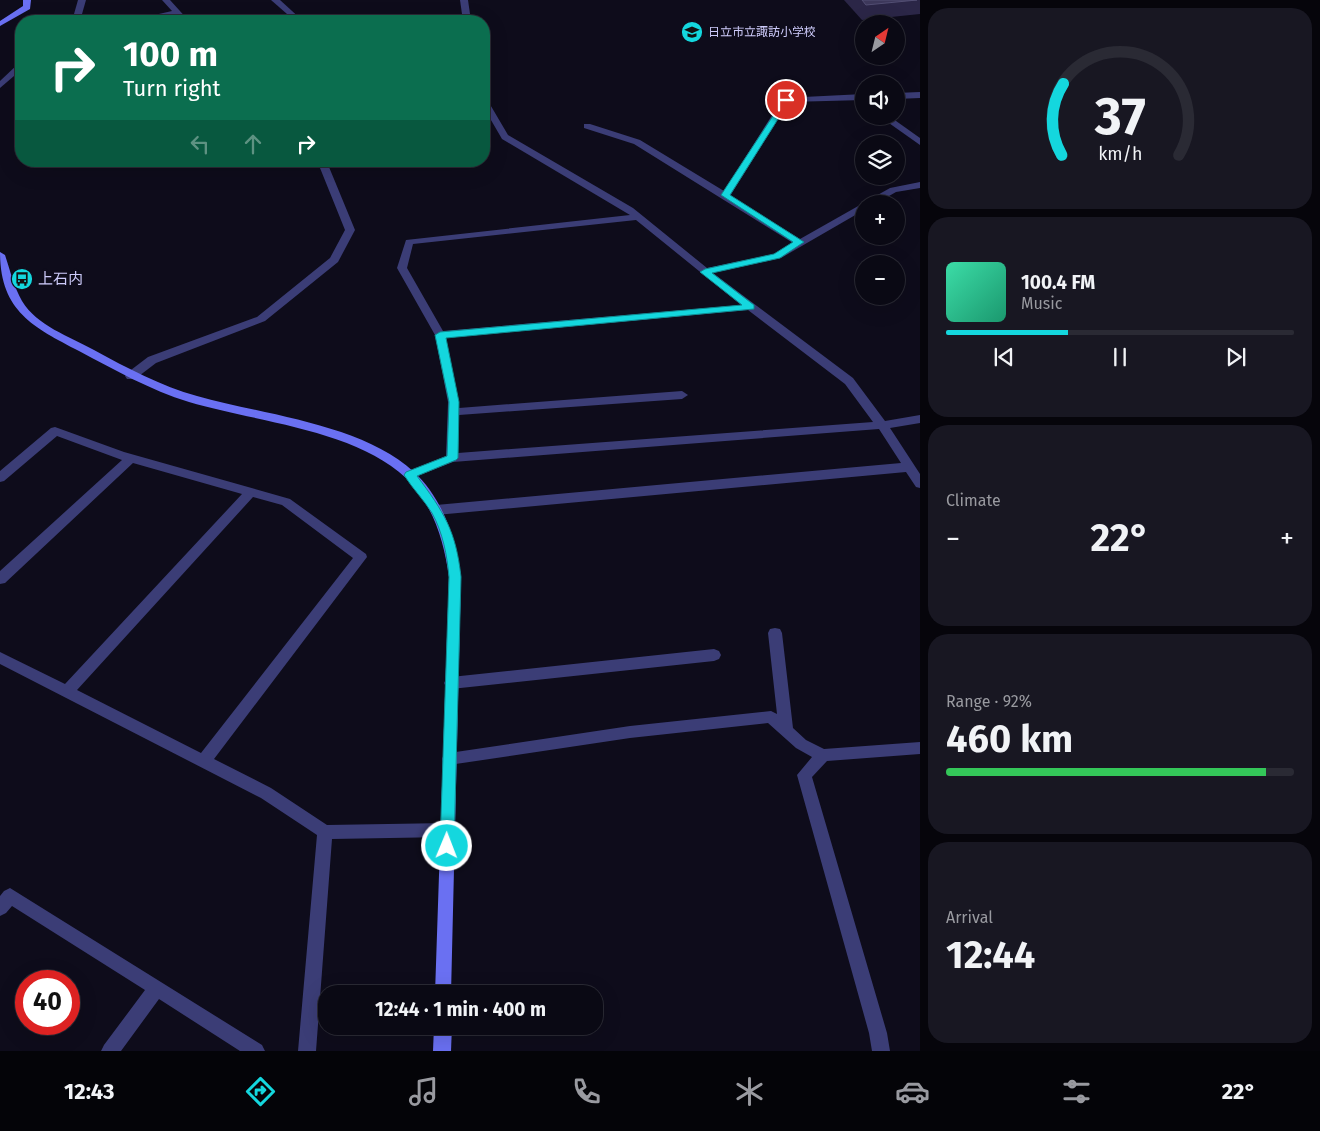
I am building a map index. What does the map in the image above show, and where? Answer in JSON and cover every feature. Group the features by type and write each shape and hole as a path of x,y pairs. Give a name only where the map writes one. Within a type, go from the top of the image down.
{"street":[{"path":"16,15 27,7 27,0"},
{"path":"78,15 82,0"},
{"path":"166,0 179,15"},
{"path":"275,0 292,15"},
{"path":"464,0 466,15"},
{"path":"164,15 176,12"},
{"path":"0,24 15,15"},
{"path":"0,85 15,71"},
{"path":"905,96 920,95"},
{"path":"726,195 786,100 855,98"},
{"path":"490,111 505,137 630,210 705,272 849,380 882,425 920,484"},
{"path":"896,125 920,142"},
{"path":"587,126 637,142 726,195 799,242"},
{"path":"131,376 152,360 262,318 334,260 350,230 323,167"},
{"path":"884,195 893,190 920,186"},
{"path":"705,272 777,256 855,211"},
{"path":"452,458 454,402 440,335 402,268 409,242 638,217"},
{"path":"0,255 15,297 31,318 131,376 156,386 195,399 323,432 356,443 391,460 410,475 436,510 446,529 455,577 444,985"},
{"path":"440,335 751,307"},
{"path":"454,412 682,396"},
{"path":"410,475 452,458 882,425 920,419"},
{"path":"0,478 55,431 131,458 286,502 362,557 204,762"},
{"path":"0,579 131,458"},
{"path":"436,510 909,467"},
{"path":"66,692 251,492"},
{"path":"776,633 786,730"},
{"path":"451,683 714,655"},
{"path":"0,658 266,793 325,832 448,830"},
{"path":"449,759 630,732 771,717 801,744 823,755 920,748"},
{"path":"823,755 804,775 878,1032 881,1051"},
{"path":"307,1051 325,832"},
{"path":"0,908 10,896 256,1051"},
{"path":"110,1051 157,988"},
{"path":"442,1051 443,1035"}],"building":[{"path":"862,0 917,0 866,5"}],"place":[{"name":"日立市立諏訪小学校","path":"692,32"},
{"name":"上石内","path":"22,279"}],"route":[{"path":"447,846 455,577 446,529 425,493 410,475 452,458 454,402 440,335 751,307 705,272 777,256 799,242 726,195 786,100"}]}
